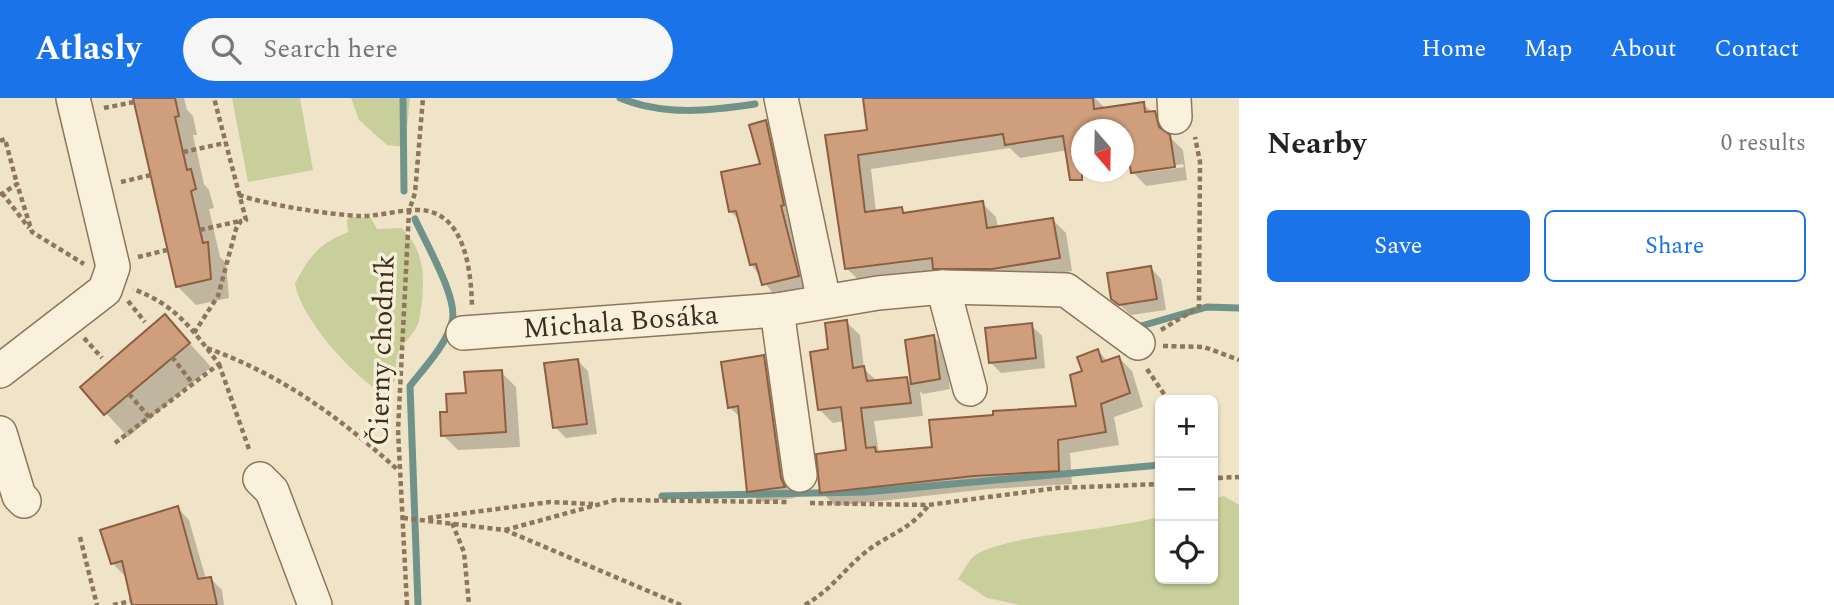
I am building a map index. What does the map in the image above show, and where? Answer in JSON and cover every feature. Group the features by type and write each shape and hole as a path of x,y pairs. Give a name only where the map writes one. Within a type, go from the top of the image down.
{"street":[{"path":"781,98 824,301"},
{"path":"0,372 119,278 113,267 83,104"},
{"path":"943,286 970,389"},
{"name":"Michala Bosáka","path":"470,330 777,310 824,301 943,286 1066,290 1138,343"},
{"path":"777,310 800,493"},
{"path":"0,433 19,496 24,501"},
{"path":"260,479 272,491 315,605"}],"path":[{"path":"194,333 218,296 231,244 242,221 246,220 214,98"},
{"name":"Čierny chodník","path":"407,605 399,471 398,394 410,211 415,193 423,98"},
{"path":"83,104 134,102"},
{"path":"1165,395 1132,347 1199,307 1200,162 1181,113"},
{"path":"0,141 5,139 32,232"},
{"path":"183,152 225,143"},
{"path":"109,184 150,175"},
{"path":"17,184 1,194 32,232 155,297 180,314 219,364 260,479"},
{"path":"239,195 359,216 410,211 434,214 458,234 464,244 471,285"},
{"path":"200,230 242,221"},
{"path":"119,278 167,250"},
{"path":"119,278 145,322"},
{"path":"80,333 102,358"},
{"path":"1138,343 1204,348 1239,360"},
{"path":"206,348 282,380 343,423 399,471"},
{"path":"172,357 193,384"},
{"path":"115,443 219,364"},
{"path":"129,394 149,417"},
{"path":"1218,478 1239,477"},
{"path":"505,530 615,500 800,493 928,505 1056,488 1155,484"},
{"path":"420,519 550,502 601,504"},
{"path":"804,605 830,590 863,554 915,523 928,505"},
{"path":"402,519 505,530 681,605"},
{"path":"452,523 464,552 469,605"},
{"path":"80,537 97,605"},
{"path":"113,605 131,601"}],"green space":[{"path":"232,98 300,98 313,170 248,182"},
{"path":"351,98 410,98 405,147 387,145 359,120"},
{"path":"350,217 371,218 377,229 401,228 416,248 422,271 423,296 419,321 398,353 395,381 377,390 353,370 327,342 299,298 295,284 305,266 322,246 348,232 347,220"},
{"path":"1224,496 1239,505 1239,605 1020,605 987,598 958,579 974,556 989,549 1034,538 1155,517 1155,584 1218,584 1218,498"}],"building":[{"path":"133,98 175,98 179,116 175,117 187,170 191,169 196,189 191,191 203,243 208,242 211,279 176,287"},
{"path":"863,98 1093,98 1094,109 1144,102 1145,112 1155,111 1159,127 1170,135 1175,167 1134,173 1134,119 1071,119 1071,180 1063,136 1005,145 1003,134 858,155 865,212 902,207 903,213 983,201 987,228 1053,218 1060,258 992,269 933,269 932,258 845,269 825,135 867,130"},
{"path":"766,120 784,205 781,206 799,276 762,285 756,264 750,265 736,211 729,212 721,172 760,164 749,125"},
{"path":"1151,266 1157,299 1119,305 1111,299 1107,273"},
{"path":"165,314 190,343 104,415 80,387"},
{"path":"847,320 853,368 864,366 867,381 907,377 911,403 861,408 866,448 875,447 876,452 932,447 929,420 993,415 993,411 1076,406 1070,375 1082,371 1077,357 1098,349 1102,362 1119,356 1130,393 1101,404 1106,432 1058,440 1059,471 974,476 820,493 816,454 846,450 841,407 818,410 810,352 828,349 825,323"},
{"path":"1032,323 1036,358 989,363 985,328"},
{"path":"934,335 940,379 911,384 905,340"},
{"path":"764,355 781,478 785,487 747,492 738,406 728,408 721,362"},
{"path":"578,359 587,424 553,428 544,363"},
{"path":"502,370 506,432 441,436 440,412 447,412 446,394 466,393 464,372"},
{"path":"178,506 198,579 211,577 217,605 132,605 122,561 111,564 100,530"}],"waterway":[{"path":"403,98 404,191"},
{"path":"620,98 670,110 721,109 755,104"},
{"path":"415,219 446,285 453,312 445,339 410,386 418,605"},
{"path":"1134,328 1207,307 1239,308"},
{"path":"662,496 865,492 1155,465"}]}
